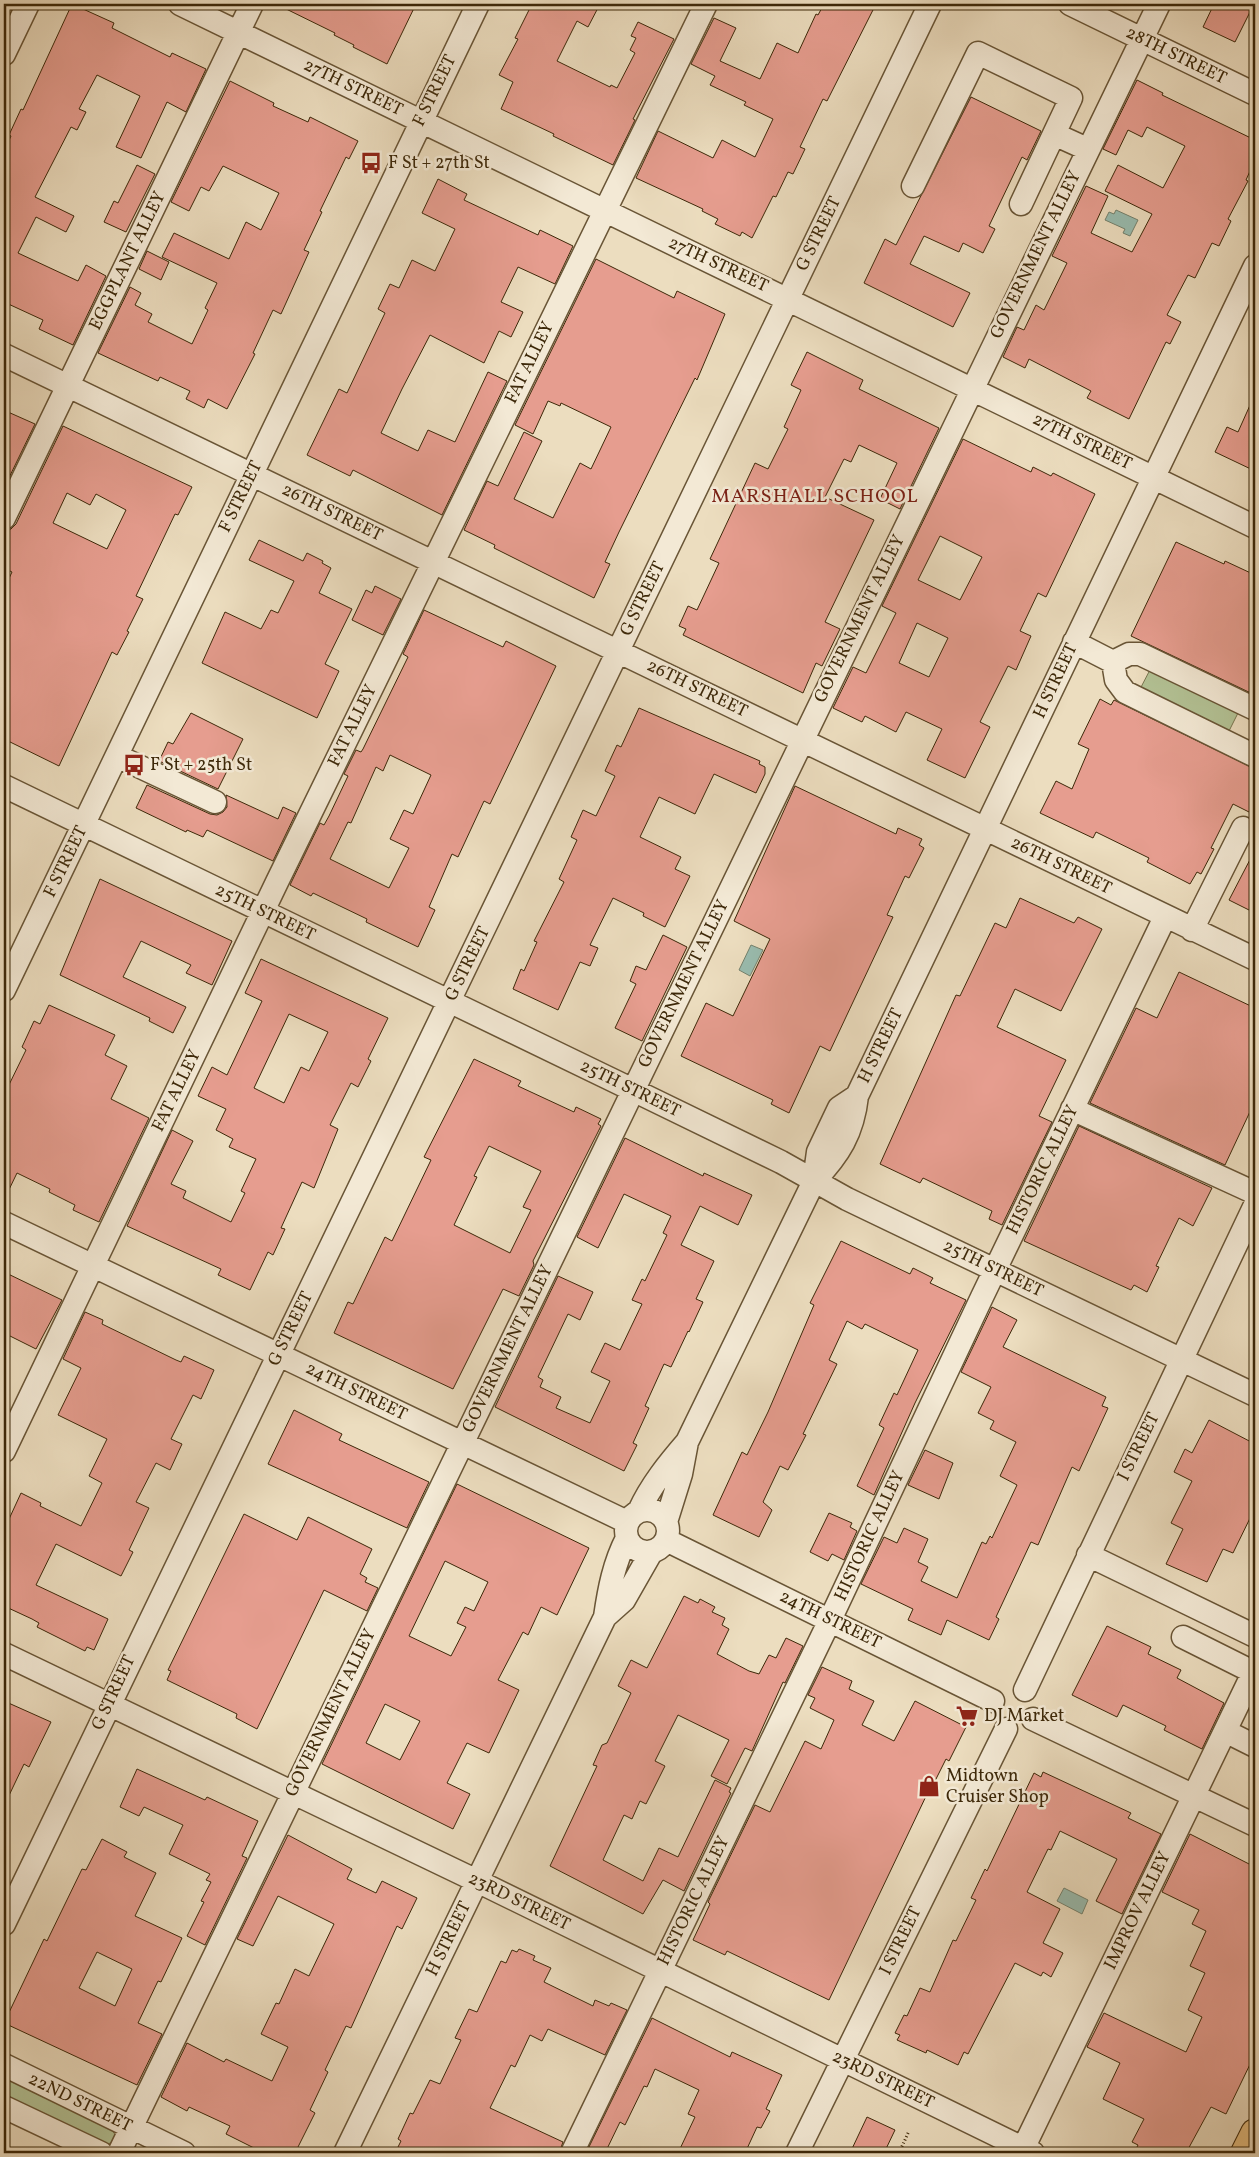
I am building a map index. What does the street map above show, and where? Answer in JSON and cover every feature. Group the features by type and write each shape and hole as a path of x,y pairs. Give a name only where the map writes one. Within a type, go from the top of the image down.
{"main road":[{"path":"1246,2153 1255,2133"}],"street":[{"path":"4,54 28,4"},
{"name":"27TH STREET","path":"180,4 605,211 789,298 1255,527"},
{"name":"EGGPLANT ALLEY","path":"4,518 252,4"},
{"name":"F STREET","path":"4,990 420,121 478,4"},
{"name":"FAT ALLEY","path":"4,1451 262,912 706,4"},
{"name":"G STREET","path":"4,1924 930,4"},
{"name":"28TH STREET","path":"1070,4 1255,94"},
{"name":"GOVERNMENT ALLEY","path":"118,2153 1158,4"},
{"path":"913,186 978,53 1071,98 1021,204"},
{"path":"1054,134 1087,149"},
{"name":"H STREET","path":"345,2153 605,1617 618,1554 631,1524 664,1468 686,1442 814,1181 835,1159 855,1117 857,1096 1255,266"},
{"name":"26TH STREET","path":"4,354 1164,917 1255,959"},
{"path":"1074,642 1113,662"},
{"path":"1113,662 1129,654 1140,654 1255,709"},
{"path":"1113,662 1116,680 1125,692 1255,756"},
{"path":"117,756 215,802"},
{"name":"25TH STREET","path":"4,786 449,1003 633,1090 847,1199 1182,1359 1255,1396"},
{"path":"1192,930 1243,828"},
{"name":"HISTORIC ALLEY","path":"572,2153 830,1620 995,1269 1164,917"},
{"path":"1072,1110 1255,1193"},
{"name":"I STREET","path":"1025,1690 1255,1205"},
{"name":"24TH STREET","path":"4,1223 631,1524"},
{"name":"H STREET","path":"605,1617 624,1600 661,1538 681,1474 686,1442"},
{"path":"645,1510 658,1512 661,1538 640,1550 630,1543 631,1524 645,1510"},
{"name":"24TH STREET","path":"661,1538 993,1701"},
{"path":"1088,1555 1255,1636"},
{"path":"1182,1637 1254,1675"},
{"name":"23RD STREET","path":"4,1654 660,1970 1026,2152"},
{"name":"IMPROV ALLEY","path":"1026,2152 1194,1795 1254,1675"},
{"path":"1018,1687 1025,1690 1035,1703 1033,1719 1023,1728 1016,1730 1006,1729 993,1716 993,1701 1003,1689 1018,1687"},
{"path":"1033,1719 1255,1825"},
{"name":"I STREET","path":"797,2153 1006,1729"},
{"path":"1225,1731 1255,1746"},
{"name":"22ND STREET","path":"4,2065 184,2153"},
{"name":"22ND STREET","path":"4,2107 101,2153"}],"path":[{"path":"899,2153 909,2131"},
{"path":"901,2149 911,2153"}],"green space":[{"path":"1152,666 1240,709 1227,735 1139,691"},
{"path":"4,2078 112,2130 116,2136 112,2143 104,2144 4,2095"}],"shaded area":[{"path":"1116,210 1138,220 1130,236 1123,233 1125,229 1105,220 1109,212 1114,214"},
{"path":"751,945 763,950 750,976 739,970"},
{"path":"1064,1888 1088,1900 1082,1914 1057,1901"}],"building":[{"path":"72,4 114,23 112,28 170,57 172,53 206,69 186,112 167,102 141,158 116,147 140,96 97,75 79,109 86,112 77,130 71,127 35,197 74,216 66,232 36,217 18,253 78,281 86,265 106,276 73,345 39,329 43,320 4,302 4,151 21,109 23,110"},
{"path":"276,4 416,4 387,64 353,47 354,45 334,35 335,33"},
{"path":"532,4 600,4 588,27 577,21 557,61 610,87 611,85 617,88 635,53 630,50 636,38 631,36 638,22 674,39 633,119 635,120 613,165 501,109 513,82 499,75 518,39 515,38"},
{"path":"824,4 876,4 827,101 823,99 800,147 805,149 793,174 788,172 776,197 773,196 752,238 742,232 740,236 715,224 718,219 702,211 703,209 636,178 658,131 713,158 722,140 755,157 773,119 744,105 746,102 710,85 715,76 691,64 714,18 736,28 720,61 760,79 777,43 798,53 816,14 818,15"},
{"path":"1214,4 1254,4 1235,42 1203,27"},
{"path":"1137,80 1163,93 1162,95 1255,140 1255,160 1246,180 1248,181 1228,219 1231,221 1219,246 1212,243 1195,278 1188,275 1167,315 1181,322 1170,344 1166,342 1129,419 1087,398 1091,391 1029,359 1025,368 1003,357 1017,327 1024,330 1036,305 1044,310 1067,263 1052,256 1086,186 1108,196 1091,233 1132,252 1152,214 1105,191 1118,165 1163,188 1185,146 1147,127 1142,137 1128,130 1116,155 1103,149"},
{"path":"230,81 274,103 273,106 308,122 310,117 358,141 349,159 346,157 320,211 322,212 304,250 309,252 281,314 273,310 253,353 255,354 227,409 208,399 204,408 186,399 190,391 160,377 158,381 98,353 130,287 141,293 135,305 152,314 148,322 192,344 208,310 205,308 217,283 162,257 174,233 229,259 246,222 261,230 279,193 223,166 209,191 201,187 189,211 171,202"},
{"path":"971,97 1041,131 1027,160 1022,157 989,226 995,229 983,253 963,243 959,252 924,236 910,264 970,293 953,327 864,283 885,239 896,245"},
{"path":"137,165 155,174 126,232 104,222 114,201 118,203"},
{"path":"438,179 467,194 464,200 538,235 540,230 573,246 555,284 518,267 501,302 523,312 511,337 499,331 484,363 430,335 402,389 381,433 418,451 428,430 455,442 488,372 507,381 442,515 353,470 350,476 307,455 339,389 347,393 385,313 378,309 390,284 399,288 412,260 435,271 455,229 422,213"},
{"path":"147,251 169,262 161,280 139,269"},
{"path":"596,259 674,298 677,291 725,314 697,380 695,378 605,562 610,564 594,598 494,548 495,545 464,530 487,481 498,486 524,432 542,441 514,499 553,518 580,463 591,469 611,427 561,403 560,406 548,401 533,434 515,425"},
{"path":"807,352 863,380 859,389 939,428 900,509 880,499 897,463 859,445 851,462 844,459 825,497 874,520 825,622 840,629 822,666 816,663 803,693 683,635 686,629 679,626 688,606 697,610 719,563 710,559 755,463 768,469 788,429 784,427 801,390 791,385"},
{"path":"1255,394 1255,471 1215,452 1227,427 1238,432"},
{"path":"8,412 35,424 4,488 4,422"},
{"path":"63,426 192,487 178,515 175,514 136,596 143,599 127,631 129,632 117,655 112,652 59,766 4,739 4,589 12,572 4,568 4,531 11,529 16,524","holes":["67,493 90,505 96,494 126,510 107,549 53,523"]},
{"path":"963,439 1031,472 1033,467 1051,476 1053,473 1095,494 1046,597 1038,593 1020,631 1031,636 1016,670 1008,666 980,722 990,727 965,778 927,760 942,729 906,712 896,732 865,716 862,722 833,708 853,667 866,673 896,613 882,606","holes":["940,536 982,557 960,600 918,580","917,623 948,638 929,677 899,663"]},
{"path":"259,540 303,561 307,553 323,561 322,563 331,568 319,593 352,609 325,664 339,671 317,718 202,663 225,612 261,629 271,610 278,613 294,581 249,560"},
{"path":"1176,542 1224,564 1225,561 1255,575 1255,695 1131,636"},
{"path":"375,586 401,599 383,635 352,620 366,590 372,593"},
{"path":"424,610 503,647 506,641 556,666 490,804 484,801 458,857 452,854 429,907 435,910 418,947 366,922 367,919 313,893 311,896 290,885 320,823 324,825 329,816 348,776 344,774 356,750 361,752 363,749 408,657 403,654","holes":["390,755 431,775 413,814 404,810 390,839 409,848 389,888 330,859 348,822 351,823 376,767 383,771"]},
{"path":"1100,699 1111,705 1114,700 1255,769 1255,815 1233,804 1211,848 1214,849 1201,874 1197,872 1190,884 1147,862 1149,858 1096,832 1093,838 1040,813 1056,781 1072,789 1089,749 1078,744"},
{"path":"639,708 760,761 759,764 765,767 765,774 756,793 714,774 695,814 659,797 640,837 681,857 675,869 690,876 665,927 643,916 644,913 613,898 590,945 598,948 590,966 580,962 558,1010 513,989 521,969 524,971 537,942 534,941 564,882 559,879 577,840 571,837 583,810 596,816 615,776 605,771 617,745 621,747"},
{"path":"191,713 243,739 218,789 159,761 168,742 173,744"},
{"path":"147,785 210,814 217,815 223,812 227,807 226,795 278,819 283,807 296,813 273,861 207,830 203,837 187,830 186,832 136,808"},
{"path":"795,786 896,834 898,828 922,839 919,845 924,848 909,878 905,876 887,915 893,917 830,1051 820,1046 789,1113 771,1104 773,1100 681,1056 706,1003 733,1016 770,939 734,921"},
{"path":"1255,850 1255,913 1229,900"},
{"path":"100,879 232,941 212,985 186,973 191,965 141,941 123,977 186,1007 173,1033 149,1021 150,1018 60,975"},
{"path":"1020,898 1074,923 1078,917 1102,929 1061,1011 1015,989 997,1027 1066,1060 1039,1116 1052,1122 1002,1225 989,1219 992,1211 923,1178 920,1183 880,1164 956,995 960,996 995,923 1006,928"},
{"path":"663,935 687,947 642,1041 615,1028 636,984 630,981 636,966 646,970"},
{"path":"261,959 388,1018 368,1059 371,1061 358,1087 351,1083 330,1125 338,1129 314,1188 302,1182 281,1228 285,1229 273,1255 268,1252 250,1290 218,1275 221,1269 127,1226 172,1130 193,1141 171,1184 186,1191 183,1198 231,1222 245,1193 241,1191 256,1159 229,1147 233,1139 216,1130 226,1109 198,1096 212,1067 227,1075 262,1001 245,993","holes":["289,1014 328,1032 309,1071 301,1067 284,1103 254,1088"]},
{"path":"1179,972 1255,1008 1255,1101 1225,1165 1090,1103 1136,1008 1157,1018"},
{"path":"49,1005 115,1035 105,1055 127,1066 111,1099 149,1118 99,1222 73,1210 75,1205 49,1192 50,1189 17,1173 4,1200 4,1095 26,1050 22,1047 34,1021 40,1024"},
{"path":"474,1059 521,1081 518,1086 574,1112 576,1107 601,1119 598,1124 601,1126 533,1261 534,1265 519,1296 503,1289 453,1389 334,1333 348,1302 353,1304 385,1237 392,1241 431,1160 424,1157","holes":["489,1146 541,1171 523,1207 531,1210 510,1253 454,1225 477,1177 474,1176"]},
{"path":"1079,1126 1212,1188 1193,1226 1179,1218 1156,1266 1159,1267 1147,1292 1134,1285 1131,1290 1024,1241"},
{"path":"625,1138 703,1176 704,1173 752,1195 738,1225 700,1206 681,1245 714,1261 696,1299 703,1302 689,1332 671,1367 664,1364 645,1406 649,1408 633,1443 637,1445 624,1471 495,1407 558,1276 593,1292 580,1320 568,1314 538,1377 543,1380 540,1387 561,1397 556,1408 590,1423 610,1381 591,1372 605,1343 620,1350 642,1304 632,1300 642,1279 645,1281 667,1235 663,1233 671,1216 624,1194 598,1248 577,1237"},
{"path":"841,1241 910,1274 913,1268 933,1278 930,1283 966,1300 915,1403 874,1495 857,1486 884,1428 879,1425 894,1393 897,1395 918,1350 865,1324 862,1329 847,1321 829,1360 837,1364 803,1434 806,1435 788,1470 780,1466 763,1502 772,1510 759,1537 713,1515 742,1452 747,1455 768,1412 814,1305 810,1303"},
{"path":"4,1272 62,1300 36,1349 4,1333"},
{"path":"992,1307 1017,1320 1003,1347 1106,1397 1102,1406 1108,1408 1079,1471 1072,1467 1038,1545 1031,1542 996,1617 999,1619 989,1640 947,1620 941,1635 908,1620 913,1609 861,1584 884,1537 897,1543 904,1528 928,1539 918,1562 928,1567 921,1581 957,1598 982,1542 986,1544 990,1536 992,1538 1017,1485 1000,1476 1016,1442 990,1429 994,1421 978,1413 991,1387 961,1372"},
{"path":"85,1312 103,1320 102,1324 176,1360 181,1362 184,1356 214,1370 201,1399 193,1395 171,1439 182,1444 170,1470 156,1463 136,1502 149,1508 129,1550 133,1552 121,1576 56,1544 36,1585 108,1619 94,1650 87,1647 85,1651 37,1627 39,1623 4,1606 4,1530 21,1493 41,1503 40,1506 81,1526 102,1483 89,1476 107,1439 58,1415 81,1368 63,1359"},
{"path":"294,1410 342,1434 339,1440 429,1482 407,1528 268,1464"},
{"path":"1209,1420 1255,1444 1255,1508 1233,1553 1223,1549 1207,1582 1166,1564 1183,1529 1171,1523 1192,1481 1174,1472 1185,1449 1192,1453"},
{"path":"925,1450 953,1463 939,1499 908,1485"},
{"path":"457,1484 589,1548 557,1615 541,1607 528,1635 523,1632 498,1680 519,1690 489,1753 467,1743 447,1783 470,1794 453,1829 322,1764","holes":["445,1561 488,1582 474,1611 465,1607 457,1623 466,1627 451,1656 409,1636","385,1704 420,1721 400,1760 366,1743"]},
{"path":"829,1513 852,1523 850,1527 857,1531 844,1560 832,1554 828,1561 810,1552"},
{"path":"244,1514 297,1540 308,1517 372,1549 360,1574 367,1578 365,1582 378,1588 367,1611 324,1590 257,1729 236,1718 237,1714 167,1680 171,1671 168,1670"},
{"path":"684,1596 698,1603 700,1599 715,1607 712,1612 725,1618 722,1625 729,1629 717,1654 749,1671 759,1674 769,1655 776,1658 786,1638 803,1646 785,1683 783,1682 752,1751 745,1748 727,1784 711,1776 729,1740 678,1715 655,1761 665,1766 646,1804 640,1801 632,1819 624,1815 603,1860 643,1881 659,1848 678,1857 715,1780 731,1788 729,1792 731,1793 684,1891 663,1880 643,1914 550,1866 597,1766 593,1765 602,1745 607,1743 631,1693 618,1686 631,1660 647,1668"},
{"path":"1107,1626 1151,1647 1148,1654 1181,1670 1177,1678 1224,1703 1202,1749 1164,1730 1166,1726 1123,1705 1117,1717 1072,1695"},
{"path":"822,1667 852,1681 849,1689 874,1701 862,1725 894,1741 915,1701 966,1727 949,1761 946,1759 928,1792 829,2000 727,1951 725,1955 693,1940 710,1904 708,1902 755,1805 770,1812 805,1741 821,1749 834,1720 810,1708 815,1698 808,1695"},
{"path":"4,1701 51,1722 29,1767 24,1764 4,1806"},
{"path":"137,1769 205,1800 207,1797 258,1821 242,1856 247,1858 205,1945 187,1936 204,1902 201,1901 211,1882 206,1880 210,1874 169,1854 183,1825 144,1807 139,1816 120,1807"},
{"path":"1043,1772 1131,1813 1128,1818 1161,1834 1122,1914 1096,1901 1117,1859 1060,1831 1051,1850 1048,1849 1027,1892 1060,1909 1043,1943 1063,1953 1051,1977 1043,1972 1041,1976 1015,1963 968,2054 964,2052 958,2065 927,2050 926,2053 897,2040 900,2035 895,2033 904,2015 907,2016 920,1988 930,1992 953,1940 956,1941 976,1900 971,1898 985,1869 987,1871 1034,1773 1041,1777"},
{"path":"1190,1834 1255,1867 1255,2054 1226,2114 1211,2107 1186,2153 1134,2153 1138,2145 1132,2142 1144,2119 1103,2099 1120,2063 1087,2047 1104,2013 1186,2052 1202,2017 1188,2010 1205,1973 1190,1966 1206,1931 1192,1924 1199,1910 1162,1892"},
{"path":"288,1835 352,1869 347,1879 376,1893 382,1881 417,1898 402,1929 397,1926 351,2028 346,2026 325,2070 328,2072 310,2110 315,2113 295,2153 264,2153 226,2134 230,2126 189,2107 187,2111 161,2097 187,2043 224,2062 226,2059 272,2081 288,2047 261,2034 276,2003 279,2004 295,1969 309,1976 334,1924 278,1896 253,1946 237,1939"},
{"path":"102,1839 127,1852 124,1857 156,1873 135,1916 182,1938 161,1982 158,1981 138,2023 162,2034 137,2085 4,2023 44,1939 47,1941 82,1869 86,1870","holes":["97,1952 132,1969 115,2006 79,1988"]},
{"path":"519,1949 535,1956 533,1960 551,1968 544,1982 593,2006 595,2000 609,2006 611,2003 627,2010 605,2055 548,2029 542,2041 530,2035 515,2067 511,2065 490,2108 563,2142 559,2153 395,2153 401,2141 398,2139 410,2113 413,2114 430,2080 440,2084 461,2040 455,2038 469,2009 477,2012 501,1961 506,1963 512,1950 517,1952"},
{"path":"652,2018 730,2057 732,2052 782,2075 766,2109 770,2111 761,2128 757,2127 745,2153 678,2153 695,2117 688,2114 699,2090 655,2069 647,2087 644,2086 625,2125 620,2122 605,2153 586,2153"},
{"path":"867,2117 895,2130 884,2153 850,2153"}],"place":[{"name":"F St + 27th St","path":"371,163"},
{"name":"F St + 25th St","path":"134,765"},
{"name":"DJ Market","path":"967,1716"},
{"name":"Midtown Cruiser Shop","path":"929,1786"}],"district":[{"name":"MARSHALL SCHOOL","path":"815,497"}]}
